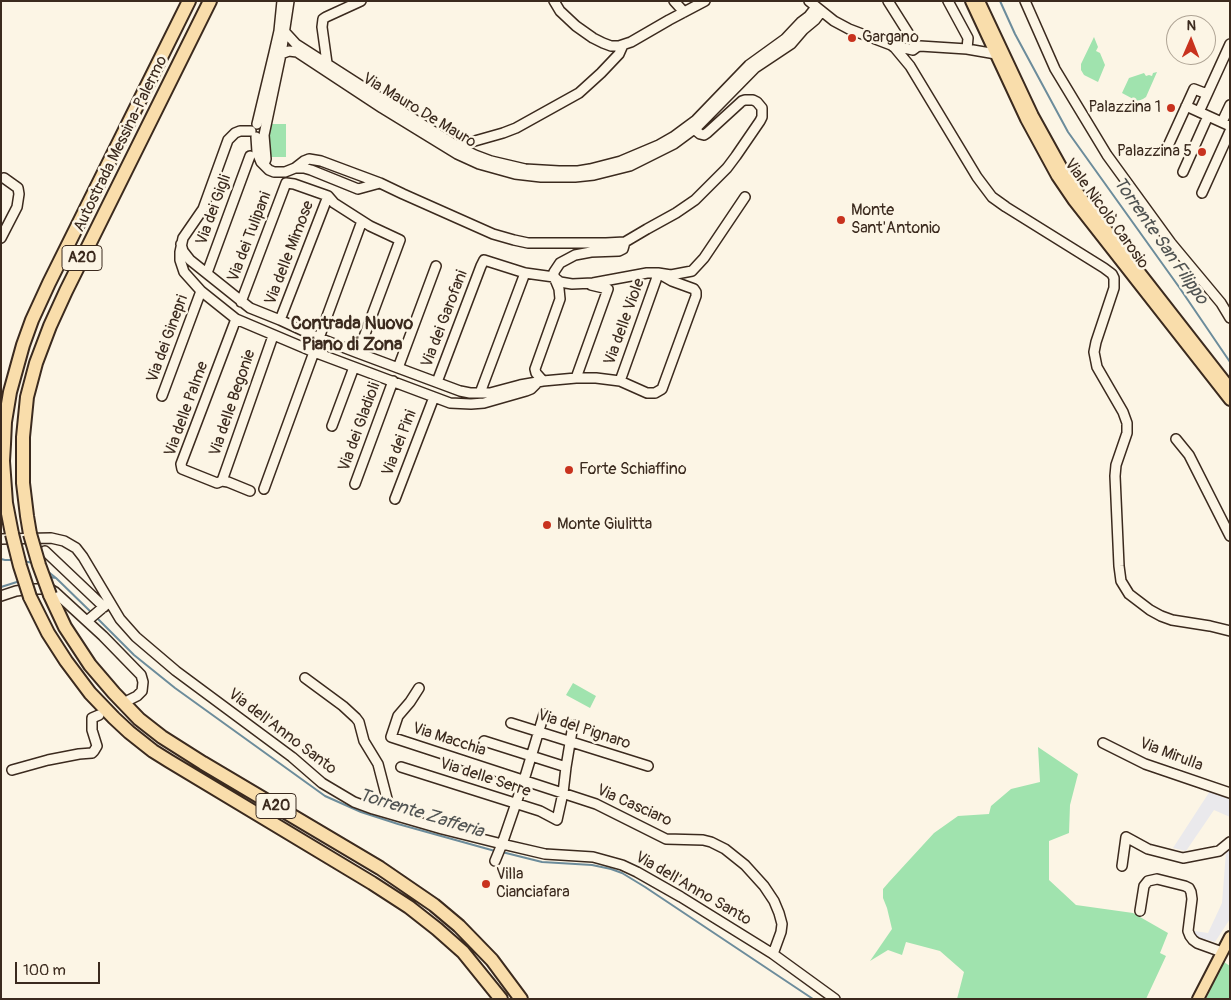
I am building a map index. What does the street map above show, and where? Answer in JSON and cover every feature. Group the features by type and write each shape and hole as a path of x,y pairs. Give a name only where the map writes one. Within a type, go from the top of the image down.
{"highway":[{"name":"Autostrada Messina-Palermo","path":"6,536 5,422 10,392 23,345 39,304 188,1"},
{"name":"Autostrada Messina-Palermo","path":"210,1 66,291 38,357 27,397 23,437 23,483 30,534 39,565 65,627 90,665 114,693 145,724 203,764 380,868 434,905 459,926 492,960 522,999"},
{"name":"A20","path":"6,536 20,566 30,596 45,626 66,661 90,692 114,718 153,751 409,907 463,952 501,999"}],"main road":[{"name":"Viale Nicolò Carosio","path":"971,1 1064,172 1081,197 1230,388"},
{"name":"Viale Nicolò Carosio","path":"979,1 994,41 996,54 1034,135 1066,190 1230,400"},
{"path":"1198,999 1230,937"}],"street":[{"path":"282,1 282,31"},
{"path":"288,1 278,53 259,131 266,155 264,164 269,170 274,172 286,172 304,161 313,159 380,183 493,234 528,244 606,244 625,242 682,210 695,200 736,156 760,121 762,108 753,100 745,100 704,134 700,134 694,129"},
{"path":"327,64 322,27 323,19 362,1"},
{"path":"554,1 560,11 576,26 593,38 611,46 631,42 705,1"},
{"path":"674,1 684,12"},
{"path":"888,1 918,46"},
{"path":"948,1 968,38 969,50"},
{"path":"1025,1 1055,69 1107,155 1171,243 1221,304 1230,318"},
{"path":"815,7 841,25 895,48 913,50 918,46 996,54"},
{"name":"Via Mauro De Mauro","path":"282,31 296,44 479,164 516,174 541,177 575,177 594,175 630,166 674,144 694,129 756,68 791,44 815,20 815,7"},
{"name":"Via Mauro De Mauro","path":"278,53 297,52 382,108 455,149 509,166 540,170 578,171 621,161 673,137 687,127 749,65 785,39 809,16 815,7"},
{"path":"969,50 994,41"},
{"path":"1183,172 1203,114 1207,94 1230,44"},
{"path":"455,149 516,128 579,93 619,54 623,45"},
{"path":"895,48 910,66 976,177 992,197 1112,274 1114,288 1096,342 1095,358 1097,367 1123,412 1127,423 1126,438 1118,460 1115,476 1121,581 1129,594 1161,616 1172,620 1230,631"},
{"path":"1168,146 1194,89 1207,94"},
{"path":"1186,106 1226,124 1230,105"},
{"path":"259,131 240,131 228,140 203,209 187,232 182,244 180,260 184,272 201,291 236,319 273,336 450,403 484,403 526,391 540,382"},
{"path":"1202,193 1230,131"},
{"name":"Via dei Gigli","path":"207,273 250,156"},
{"path":"295,168 311,170 358,189 380,183"},
{"path":"1,238 16,207 19,194 18,188 4,178"},
{"name":"Via dei Tulipani","path":"241,302 286,183 328,196"},
{"path":"328,196 334,203 370,226 400,240 358,353"},
{"name":"Via delle Mimose","path":"280,320 328,196"},
{"path":"480,393 525,273 554,277 560,282 585,284 647,273 670,275 692,271 704,258 744,197"},
{"path":"319,338 362,221"},
{"path":"540,382 535,369 560,299 554,272 560,263 575,255 591,252 619,251 623,249 625,242"},
{"path":"182,244 186,256 250,308 319,338 398,368 465,392 480,393 490,393 540,382 576,378 620,381 647,393 655,393 662,389 696,292 694,289 672,281 658,273"},
{"name":"Via dei Garofani","path":"437,382 484,260 525,273"},
{"path":"398,368 436,266"},
{"name":"Via delle Viole","path":"620,381 658,273"},
{"path":"576,378 608,289 585,284"},
{"name":"Via dei Ginepri","path":"162,396 201,291"},
{"name":"Via delle Palme","path":"236,319 182,464 182,469 217,483 228,482 250,490"},
{"name":"Via delle Begonie","path":"222,482 273,336"},
{"path":"264,489 314,352"},
{"path":"332,426 354,368"},
{"name":"Via dei Gladioli","path":"355,484 392,381"},
{"name":"Via dei Pini","path":"395,499 434,397"},
{"path":"1176,439 1189,455 1230,536"},
{"name":"Via dell'Anno Santo","path":"6,536 51,538 64,541 76,548 83,557 105,605 129,631 176,671 292,757 322,783 354,802 502,846 545,854 593,857 622,865 681,897 773,954 835,999"},
{"path":"46,552 105,605 88,620"},
{"path":"1,596 16,591 32,589 50,589 55,592 88,620 141,675 143,682 142,691 129,700"},
{"path":"305,678 343,706 359,722 364,741 378,764 391,814"},
{"name":"Via Macchia","path":"419,688 398,716 391,737 524,780"},
{"path":"496,858 502,846 524,780 544,714"},
{"path":"12,770 56,758 94,751 97,746 92,730 92,718 99,715"},
{"name":"Via del Pignaro","path":"511,723 648,766"},
{"path":"563,793 573,725"},
{"path":"484,741 566,767"},
{"name":"Via Mirulla","path":"1103,743 1145,764 1230,793"},
{"name":"Via delle Serre","path":"401,767 540,811 557,820 563,793"},
{"name":"Via Casciaro","path":"524,780 603,807 666,839 703,840 730,853 745,865 764,886 774,901 782,928 773,954"},
{"path":"1122,866 1126,837 1148,850 1183,858 1220,851 1230,842"},
{"path":"1140,910 1144,886 1148,881 1157,880 1189,888 1192,900 1188,931 1190,936 1197,942 1222,952"}],"shaded area":[{"path":"1210,791 1230,799 1230,817 1214,810 1186,851 1173,848"},
{"path":"1230,848 1230,919 1215,942 1194,936 1194,931 1208,933 1222,903 1226,852"}],"green space":[{"path":"1094,37 1098,47 1096,51 1100,53 1105,65 1098,82 1084,75 1081,70 1081,64"},
{"path":"1157,72 1146,97 1143,99 1138,101 1122,93 1129,78 1144,73 1146,76 1152,76 1153,73"},
{"path":"270,124 286,124 286,157 270,157"},
{"path":"573,683 596,696 590,708 566,695"},
{"path":"1038,747 1078,774 1070,805 1069,833 1049,841 1049,880 1076,905 1133,913 1168,933 1160,953 1166,956 1146,999 957,999 964,972 940,951 906,942 902,955 888,950 870,961 892,929 883,898 883,889 934,833 958,816 989,814 991,806 1011,789 1040,782"},
{"path":"1224,962 1230,966 1230,999 1206,999"}],"waterway":[{"name":"Torrente San Filippo","path":"1000,1 1015,34 1068,132 1230,362"},
{"path":"1,559 14,560"},
{"path":"23,561 33,563"},
{"name":"Torrente Zafferia","path":"46,570 56,578"},
{"name":"Torrente Zafferia","path":"49,577 56,578 93,614"},
{"name":"Torrente Zafferia","path":"1,587 20,581"},
{"name":"Torrente Zafferia","path":"96,617 134,655 175,688 325,796 361,812 398,824 495,851"},
{"name":"Torrente Zafferia","path":"502,852 542,862 592,865 622,873 813,999"}],"place":[{"name":"Gargano","path":"852,38"},
{"name":"Palazzina 1","path":"1171,108"},
{"name":"Palazzina 5","path":"1202,152"},
{"name":"Monte Sant'Antonio","path":"841,220"},
{"name":"Forte Schiaffino","path":"569,470"},
{"name":"Monte Giulitta","path":"547,525"},
{"name":"Villa Cianciafara","path":"486,884"}],"district":[{"name":"Contrada Nuovo Piano di Zona","path":"352,334"}]}
